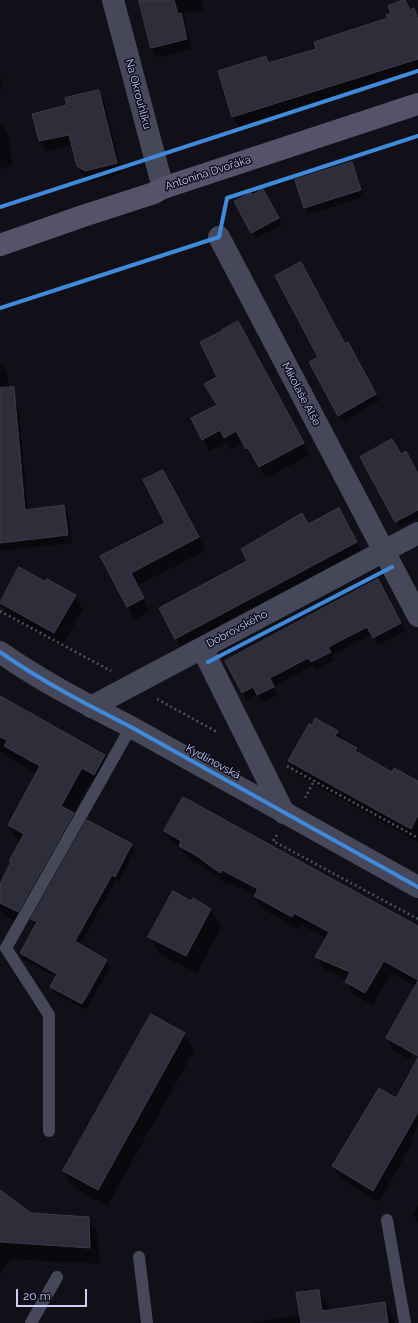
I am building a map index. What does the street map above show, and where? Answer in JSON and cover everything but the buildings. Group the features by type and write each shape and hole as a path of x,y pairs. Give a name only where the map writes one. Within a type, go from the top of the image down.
{"main road":[{"name":"Antonína Dvořáka","path":"0,245 154,193 163,188 418,104"}],"street":[{"name":"Na Okrouhlíku","path":"113,0 163,188"},
{"name":"Mikoláše Alše","path":"219,237 383,551"},
{"name":"Dobrovského","path":"91,707 418,533"},
{"path":"383,551 418,616"},
{"path":"202,648 282,821"},
{"name":"Kydlinovská","path":"0,652 22,667 91,707 131,727 282,821 418,887"}],"lane":[{"path":"49,1131 48,1015 6,948 131,727"},
{"path":"387,1220 405,1323"},
{"path":"139,1257 147,1323"},
{"path":"31,1323 57,1277"}],"path":[{"path":"0,612 117,674"},
{"path":"151,695 218,732"},
{"path":"282,763 418,838"},
{"path":"303,800 314,781"},
{"path":"282,821 273,841 418,918"}],"cycle path":[{"path":"0,207 418,71"},
{"path":"0,308 219,237 227,198 418,136"},
{"path":"208,662 392,567"},
{"path":"0,652 31,673 64,692 131,727 418,887"}]}
